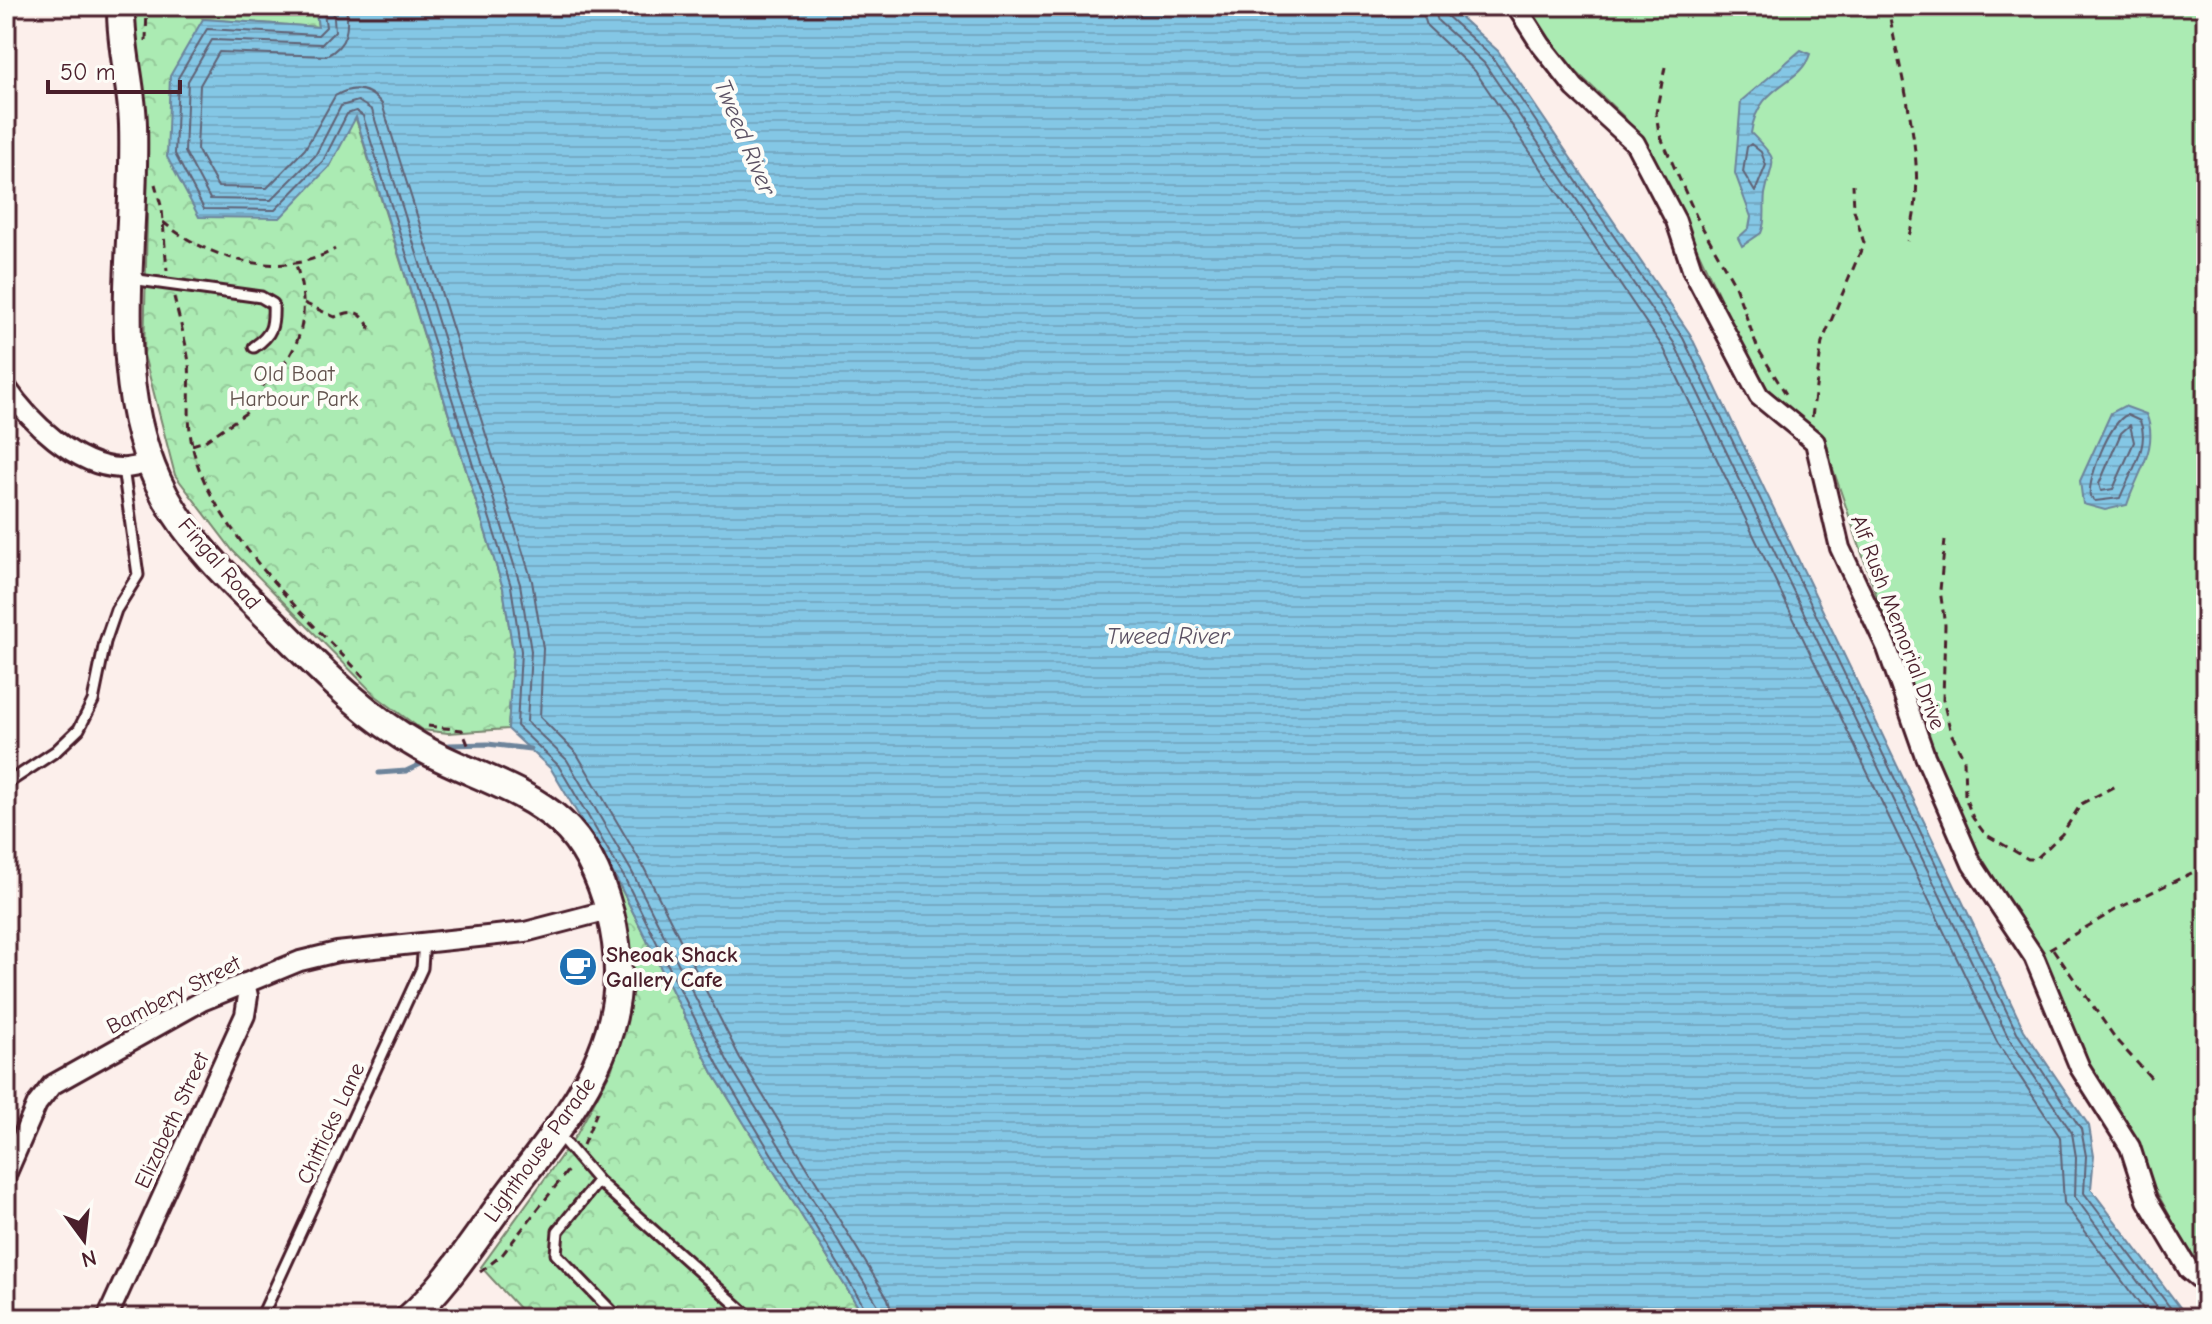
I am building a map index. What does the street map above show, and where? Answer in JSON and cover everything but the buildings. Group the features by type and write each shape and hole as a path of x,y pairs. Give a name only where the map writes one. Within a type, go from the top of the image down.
{"street":[{"name":"Fingal Road","path":"121,6 121,45 133,122 128,314 132,393 150,463 166,497 211,559 322,672 363,708 417,745 551,813 575,836 590,859 609,910"},
{"path":"1516,6 1541,45 1575,88 1635,143 1676,221 1692,269 1759,396 1815,442"},
{"path":"6,387 36,423 92,461 123,468 150,463"},
{"name":"Alf Rush Memorial Drive","path":"1815,442 1840,548 1887,648 1925,756 1972,864 2026,944 2065,1026 2080,1068 2130,1147 2147,1200 2189,1270 2206,1284"},
{"name":"Bambery Street","path":"6,1175 37,1104 52,1085 202,1001 315,957 424,941 525,932 609,910"},
{"name":"Lighthouse Parade","path":"409,1318 431,1296 593,1078 614,1016 618,962 609,910"},
{"name":"Elizabeth Street","path":"107,1318 245,1015 248,1002 245,983"}],"lane":[{"path":"131,279 261,297 273,304 274,323 270,336 254,347"},
{"path":"6,784 56,751 79,729 93,701 105,642 116,610 138,575 123,468"},
{"name":"Chitticks Lane","path":"261,1318 422,968 424,941"},
{"path":"556,1131 598,1181 751,1318"},
{"path":"598,1181 558,1231 556,1254 618,1318"}],"path":[{"path":"147,6 147,56"},
{"path":"1888,6 1908,107 1913,157 1916,204 1907,241"},
{"path":"1665,67 1656,113 1659,133 1686,195 1734,283 1758,349 1789,397"},
{"path":"155,182 163,222 164,254 189,366 192,445 199,472 226,523 295,606 369,682"},
{"path":"1815,442 1812,404 1822,342 1864,243 1854,210 1853,184"},
{"path":"163,222 182,238 217,254 268,264 323,256 335,249"},
{"path":"192,445 205,441 262,402 262,387 281,368 297,341 304,303 295,262"},
{"path":"304,303 335,317 348,310 357,313 372,332"},
{"path":"1812,404 1800,413 1815,442"},
{"path":"1945,540 1940,590 1945,625 1943,700 1951,733 1964,759 1965,797 1978,827 1993,841 2028,859 2036,859 2062,834 2081,804 2117,785"},
{"path":"425,726 462,730 469,748"},
{"path":"2026,944 2053,948 2119,908 2206,866"},
{"path":"2053,948 2118,1042 2152,1079"},
{"path":"479,1273 502,1255 568,1170 589,1138 600,1099"}],"green space":[{"name":"Old Boat Harbour Park","path":"134,6 315,6 318,27 203,19 330,166 355,116 503,588 513,651 508,729 448,733 422,730 376,696 233,551 175,475 144,355 147,218"},
{"path":"1526,6 2206,6 2206,1271 2195,1262 2151,1182 2134,1136 2089,1064 2040,954 1972,841 1915,708 1822,437 1767,388 1734,328 1665,180 1625,118 1546,43"},
{"path":"617,880 713,1073 865,1318 528,1318 481,1267 577,1134 612,1069 635,983"}],"water":[{"name":"Tweed River","path":"315,6 1448,6 1498,51 1690,334 2024,1030 2089,1126 2094,1156 2091,1189 2188,1318 865,1318 713,1073 617,880 551,769 508,729 513,651 503,588 356,117 330,166 280,218 199,217 167,157 170,76 203,19 318,27"},
{"path":"1801,50 1810,54 1805,65 1770,94 1755,117 1751,133 1771,156 1772,166 1765,194 1763,228 1761,233 1742,246 1738,238 1749,228 1751,217 1735,173 1741,101"},
{"path":"2124,406 2146,414 2150,438 2146,460 2127,505 2105,510 2083,504 2080,481 2111,413"}],"waterway":[{"path":"449,745 488,744 530,749"},
{"path":"379,773 406,771 423,763"}],"place":[{"name":"Sheoak Shack Gallery Cafe","path":"578,967"}]}
